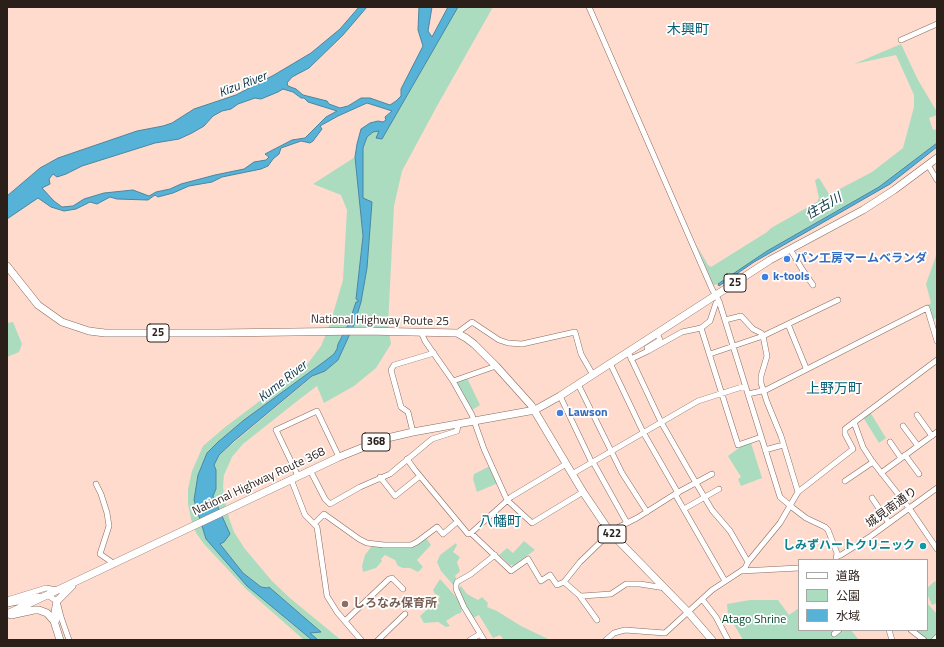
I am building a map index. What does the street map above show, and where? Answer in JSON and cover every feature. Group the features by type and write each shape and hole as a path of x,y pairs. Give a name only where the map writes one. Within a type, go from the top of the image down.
{"highway":[{"name":"25","path":"534,410 560,396 610,363 629,356 657,333 717,298 790,249 862,210 894,190 937,158"},
{"name":"National Highway Route 25","path":"9,269 38,305 62,322 89,331 105,333 329,331 457,333 474,344 526,398 534,410"},
{"name":"National Highway Route 368","path":"7,615 79,579 310,470 383,439 413,432 534,410"},
{"name":"422","path":"534,410 583,492 610,532 688,612 712,640"},
{"path":"64,640 56,620 55,612 57,601 79,579"},
{"path":"7,602 47,595"},
{"path":"25,606 45,610 56,620"},
{"path":"7,615 34,610 44,611 50,615 54,621 60,640"}],"street":[{"path":"589,7 712,290 717,298 780,496 806,518 828,530 836,558"},
{"path":"901,40 937,24"},
{"path":"928,165 937,180"},
{"path":"790,249 813,285"},
{"path":"717,298 710,321 701,328 682,332 648,351 629,356 661,422 704,497 712,510 730,530 748,562"},
{"path":"710,354 763,336 838,300"},
{"path":"748,394 763,390 927,308 937,341"},
{"path":"725,320 741,316 753,329 762,333 767,356 761,376 763,390 798,492"},
{"path":"457,333 472,322 500,340 508,343 522,344 575,332 581,354 593,374"},
{"path":"788,324 806,368"},
{"path":"701,328 738,445 761,437"},
{"path":"421,332 425,341 453,381 474,422 484,449 507,500 532,523 583,492"},
{"path":"648,351 647,348 660,340 657,333"},
{"path":"413,432 408,412 401,407 391,370 394,365 434,353"},
{"path":"606,640 614,633 625,630 665,633 712,590 745,568 748,562 780,523 798,492 853,450 844,432 845,429 937,360"},
{"path":"610,363 643,432 677,493 684,509 726,581"},
{"path":"453,381 496,366"},
{"path":"578,384 626,479 647,512"},
{"path":"572,474 698,401 745,386"},
{"path":"560,396 593,462 627,523"},
{"path":"339,457 317,411 276,430 294,478 305,515 317,527 327,596 348,626 361,640"},
{"path":"917,415 932,436"},
{"path":"854,422 863,447 872,462 909,508 937,548"},
{"path":"310,470 325,499 330,504 360,487 390,474 432,439 457,431 458,424"},
{"path":"903,426 918,446"},
{"path":"881,472 937,432"},
{"path":"890,442 919,474"},
{"path":"765,450 783,445"},
{"path":"407,459 468,534 471,533 511,571 528,559 541,581 550,575 557,585 564,582 580,562 610,532 712,474"},
{"path":"845,481 872,462"},
{"path":"471,533 511,497 566,464"},
{"path":"380,479 395,496 420,476"},
{"path":"96,484 107,513 109,526 100,554 113,563"},
{"name":"城見南通り","path":"836,558 889,523 937,488"},
{"path":"684,509 719,489"},
{"path":"872,498 889,523"},
{"path":"314,524 324,514 367,543 384,545 411,545 437,527 443,534 457,522"},
{"path":"484,640 464,607 456,589 456,585 457,582 471,574 495,555"},
{"path":"741,571 798,568"},
{"path":"345,621 390,579 392,578 403,589"},
{"path":"564,582 579,595 597,620"},
{"path":"579,595 608,594 626,584 640,584 664,588"},
{"path":"7,602 46,588 57,590"},
{"path":"47,595 57,601 69,640"},
{"path":"702,599 716,617 728,640"},
{"path":"378,640 405,614"},
{"path":"912,631 924,640"},
{"path":"665,633 666,640"},
{"path":"470,640 480,634"},
{"path":"357,635 365,640"},
{"path":"934,640 937,637"}],"green space":[{"path":"458,7 493,7 402,171 394,206 388,325 391,344 376,368 354,386 324,403 317,386 301,398 243,444 232,457 224,475 224,498 229,518 234,532 245,549 272,581 291,599 341,640 318,640 309,633 321,632 269,587 261,587 243,573 219,543 213,496 216,489 214,465 219,455 313,376 325,371 338,360 354,325 361,302 367,268 363,198 363,148 367,137 373,132 379,131 382,139"},
{"path":"901,44 918,80 937,112 937,115 929,118 933,130 937,129 937,143 879,187 767,251 718,284 713,285 697,246 708,265 711,267 771,228 817,202 819,198 815,180 819,178 829,194 832,193 872,172 903,148 914,107 914,95 896,55 854,64"},
{"path":"355,157 363,236 356,299 358,302 356,302 349,323 337,349 334,354 244,420 218,442 207,453 198,475 207,539 288,621 312,640 304,640 246,589 204,544 196,533 191,519 188,504 188,489 192,471 203,446 224,428 306,366 321,346 330,324 343,280 347,210 341,195 313,184"},
{"path":"937,253 937,317 933,320 928,305 931,303 926,284"},
{"path":"13,322 22,344 19,352 7,357 7,323"},
{"path":"466,378 480,405 472,410 456,382"},
{"path":"870,412 886,438 879,443 863,417"},
{"path":"751,443 762,478 741,486 738,479 741,477 728,456 743,445"},
{"path":"490,466 498,483 477,492 473,479 474,474"},
{"path":"426,538 431,545 417,560 423,567 418,572 410,568 398,566 395,560 385,555 376,568 363,572 362,566 365,555 372,546 396,547"},
{"path":"524,541 535,550 514,565 510,565 499,555 507,548 513,553"},
{"path":"456,543 457,545 453,552 460,557 457,562 460,571 455,576 457,580 454,586 441,571 437,562 440,555"},
{"path":"440,579 458,599 462,608 461,613 446,621 450,626 446,627 438,622 424,623 420,616 432,605 440,604 438,600 440,596 435,594 433,590"},
{"path":"935,581 937,584 937,603 932,605 928,596 928,587"},
{"path":"461,586 467,594 478,600 482,597 488,603 487,607 550,640 504,640 500,635 493,638 479,615 473,618 458,588"},
{"name":"Atago Shrine","path":"750,600 778,600 789,615 798,609 798,631 839,631 840,633 843,631 852,631 859,640 743,640 728,614 727,604"},
{"path":"928,604 937,614 937,637 934,640 925,640 916,631 928,631"}],"water":[{"path":"359,7 367,7 343,35 309,68 292,77 287,83 288,86 296,89 303,95 327,101 329,104 340,108 348,106 361,98 370,98 390,105 401,96 401,89 423,46 418,30 419,7 432,7 428,31 432,37 448,7 458,7 382,139 376,138 379,131 373,132 367,137 363,148 363,198 372,202 367,268 361,302 354,325 338,360 325,371 312,376 234,441 219,455 214,465 216,470 216,489 213,496 230,534 224,542 220,544 243,573 261,587 269,587 321,632 310,633 318,640 312,640 247,586 206,539 194,500 198,475 207,453 244,420 325,361 334,354 337,349 349,323 356,302 358,302 356,299 363,236 355,157 357,144 361,129 370,123 378,121 383,122 386,120 385,117 392,111 367,103 320,126 322,129 310,143 301,141 281,148 279,154 268,166 261,169 222,177 212,182 189,186 173,193 158,197 155,195 148,200 117,199 110,197 97,204 90,202 76,209 64,211 51,207 38,198 7,219 7,196 40,168 58,158 137,131 172,123 194,109 236,95 311,53 340,29","holes":["283,89 293,92 308,102 337,111 326,117 305,138 292,140 265,154 269,157 266,160 254,162 244,169 181,184 170,189 156,192 149,196 133,190 104,193 84,199 73,206 62,207 42,188 50,184 49,179 53,174 57,177 82,166 155,143 179,139 204,126 213,116 222,111 231,109 238,104 255,98 261,99"]},
{"path":"937,143 937,147 890,184 754,262 719,286 718,284 767,251 879,187"}],"place":[{"name":"パン工房マームベランダ","path":"787,259"},
{"name":"k-tools","path":"765,277"},
{"name":"Lawson","path":"560,413"},
{"name":"しみずハートクリニック","path":"923,546"},
{"name":"しろなみ保育所","path":"345,604"}],"district":[{"name":"木興町","path":"688,31"},
{"name":"上野万町","path":"834,390"},
{"name":"八幡町","path":"500,523"}],"water label":[{"name":"Kizu River","path":"243,85"},
{"name":"住古川","path":"824,207"},
{"name":"Kume River","path":"283,382"}]}
